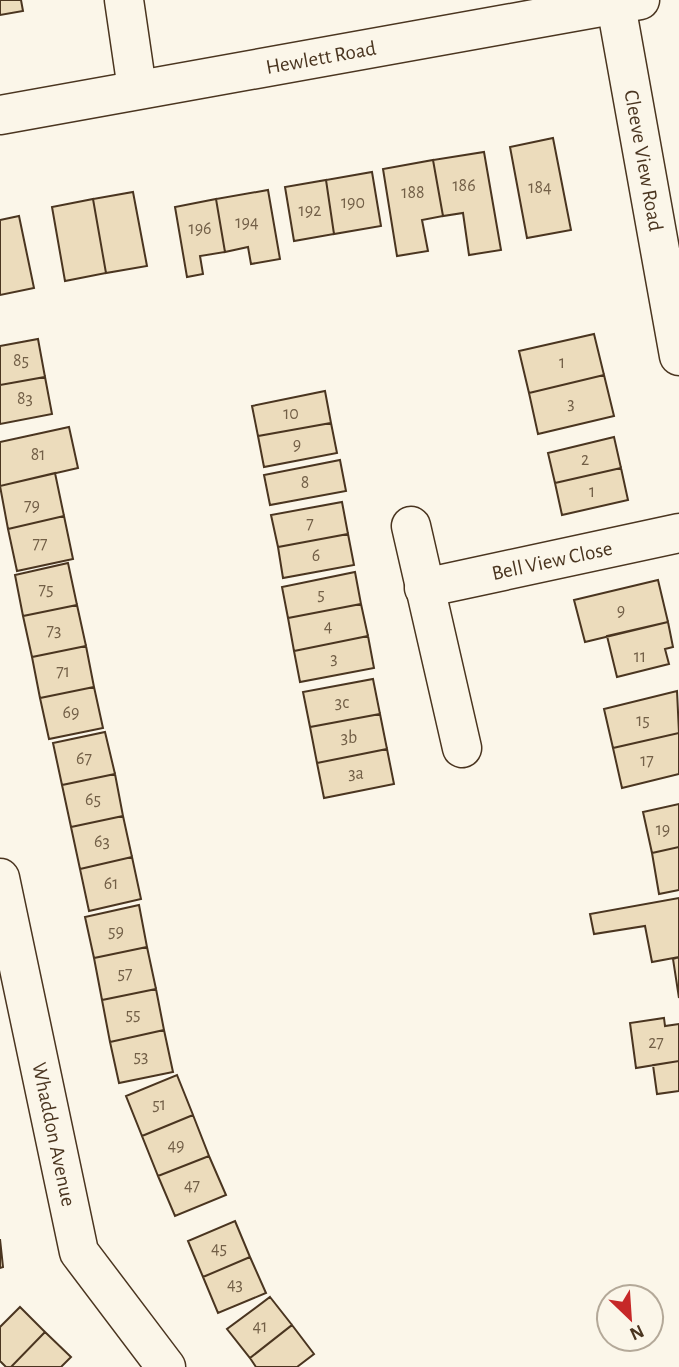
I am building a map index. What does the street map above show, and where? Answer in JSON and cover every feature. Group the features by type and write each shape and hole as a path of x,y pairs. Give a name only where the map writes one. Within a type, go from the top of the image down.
{"street":[{"path":"124,0 137,89"},
{"name":"Hewlett Road","path":"0,114 628,2"},
{"name":"Cleeve View Road","path":"628,2 679,355"},
{"path":"411,526 462,748"},
{"name":"Bell View Close","path":"424,588 679,533"},
{"name":"Whaddon Avenue","path":"0,878 79,1252 166,1367"}],"building":[{"path":"0,0 21,0 23,11 0,15"},
{"path":"553,138 571,230 527,238 510,147"},
{"path":"484,152 501,250 469,255 463,213 443,216 433,160"},
{"path":"433,160 443,216 422,220 428,251 397,256 383,169"},
{"path":"372,172 381,226 334,234 326,180"},
{"path":"326,180 334,234 294,241 285,187"},
{"path":"268,190 280,259 251,264 248,247 225,252 216,199"},
{"path":"133,192 147,266 106,273 93,199"},
{"path":"93,199 106,273 65,281 52,207"},
{"path":"216,199 225,252 200,256 203,274 187,277 175,207"},
{"path":"19,216 34,288 0,295 0,220"},
{"path":"594,334 604,375 529,393 519,351"},
{"path":"38,339 45,377 0,385 0,346"},
{"path":"604,375 614,416 538,434 529,393"},
{"path":"45,377 52,414 0,424 0,385"},
{"path":"325,391 331,423 258,436 252,406"},
{"path":"331,423 337,453 264,467 258,436"},
{"path":"69,427 78,468 0,486 0,442"},
{"path":"614,437 621,468 555,483 548,453"},
{"path":"340,460 346,491 270,505 264,475"},
{"path":"621,468 628,500 562,515 555,483"},
{"path":"55,473 64,516 8,529 0,486"},
{"path":"342,502 348,534 278,547 271,515"},
{"path":"64,516 73,559 17,571 8,529"},
{"path":"348,534 354,565 283,578 278,547"},
{"path":"68,563 77,605 23,616 15,575"},
{"path":"355,572 361,604 288,618 282,587"},
{"path":"658,580 668,622 585,642 574,600"},
{"path":"361,604 368,636 294,651 288,618"},
{"path":"77,605 86,646 32,657 23,616"},
{"path":"668,622 673,647 665,649 669,664 617,677 607,636"},
{"path":"368,636 374,668 300,682 294,651"},
{"path":"86,646 94,687 40,698 32,657"},
{"path":"373,679 380,714 310,727 303,692"},
{"path":"94,687 103,728 49,739 40,698"},
{"path":"677,691 679,733 613,748 604,709"},
{"path":"380,714 387,749 317,763 310,727"},
{"path":"105,732 115,774 62,785 53,743"},
{"path":"679,733 679,774 622,788 613,748"},
{"path":"387,749 394,784 324,798 317,763"},
{"path":"115,774 123,816 71,827 62,785"},
{"path":"679,804 679,847 652,853 643,812"},
{"path":"123,816 132,857 80,869 71,827"},
{"path":"679,847 679,890 659,894 652,853"},
{"path":"132,857 141,899 89,911 80,869"},
{"path":"679,898 679,957 652,962 645,926 594,934 590,914"},
{"path":"139,905 147,947 94,958 85,917"},
{"path":"147,947 156,989 102,1000 94,958"},
{"path":"679,957 679,998 673,959"},
{"path":"156,989 164,1030 110,1042 102,1000"},
{"path":"664,1018 665,1026 679,1024 679,1061 636,1068 630,1023"},
{"path":"164,1030 173,1072 119,1083 110,1042"},
{"path":"679,1061 679,1091 657,1094 653,1065"},
{"path":"177,1075 193,1115 142,1136 126,1096"},
{"path":"193,1115 209,1156 158,1176 142,1136"},
{"path":"209,1156 226,1195 175,1216 158,1176"},
{"path":"235,1221 250,1257 203,1277 188,1241"},
{"path":"0,1239 3,1267 0,1268"},
{"path":"250,1257 266,1293 218,1313 203,1277"},
{"path":"270,1297 292,1325 250,1358 227,1329"},
{"path":"20,1307 45,1332 11,1367 6,1367 0,1361 0,1327"},
{"path":"292,1325 314,1354 297,1367 256,1367 250,1358"},
{"path":"45,1332 71,1357 61,1367 11,1367"}]}
